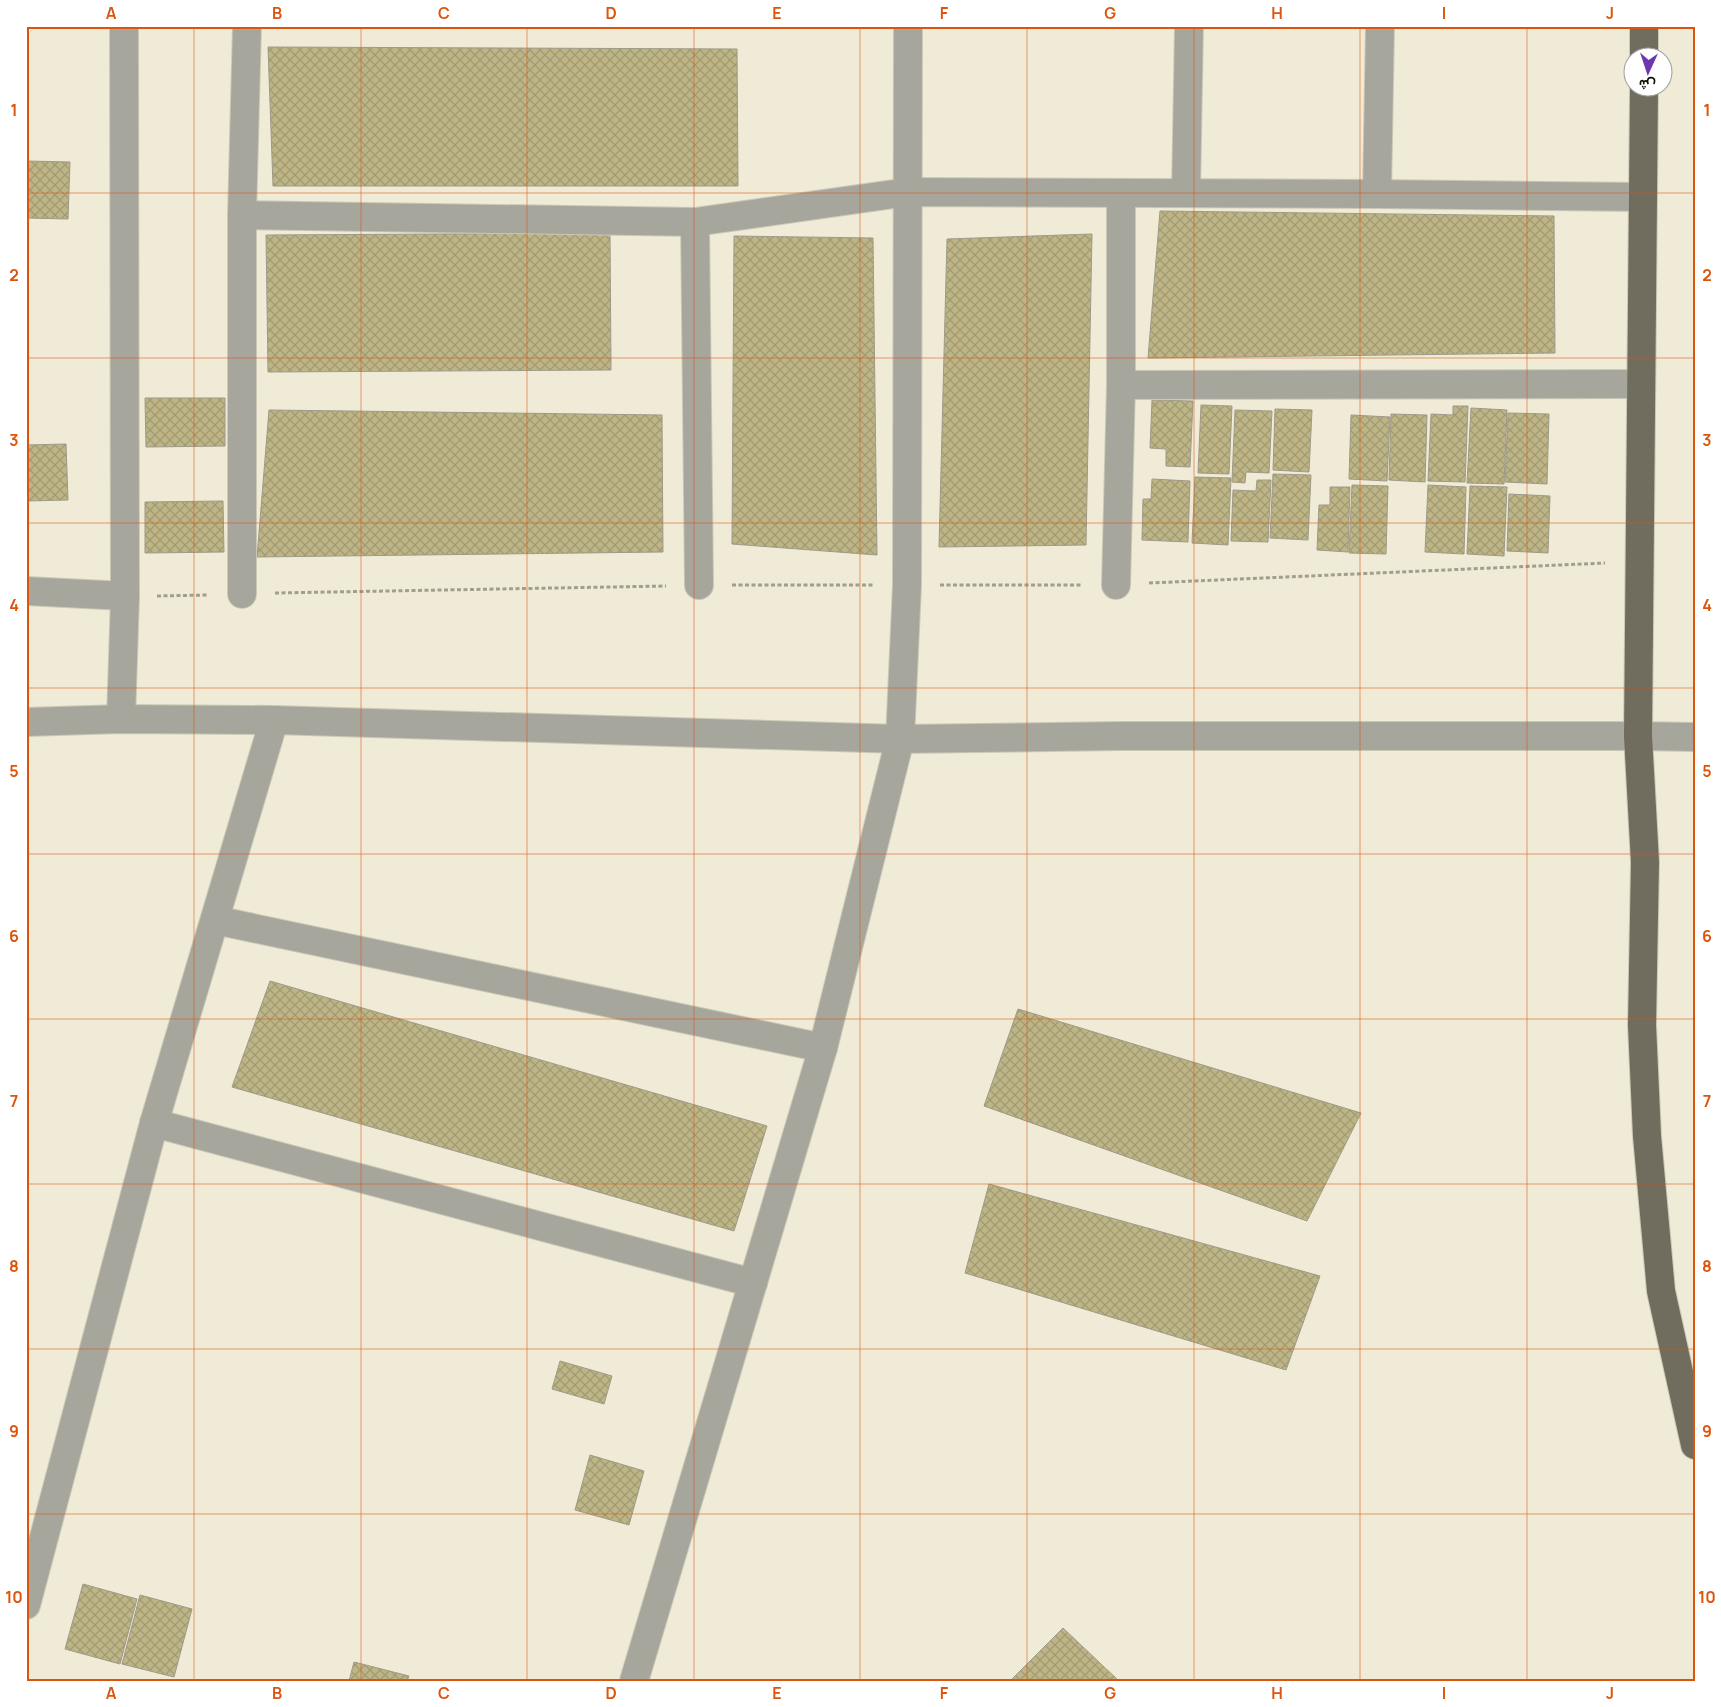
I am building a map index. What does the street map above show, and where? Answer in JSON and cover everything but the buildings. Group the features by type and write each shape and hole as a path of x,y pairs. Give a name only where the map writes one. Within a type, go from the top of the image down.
{"main road":[{"path":"1644,26 1644,48"},
{"path":"1644,98 1638,736 1645,862 1642,1025 1647,1136 1661,1291 1695,1445"}],"street":[{"path":"121,719 125,596 124,26"},
{"path":"242,594 242,215 247,26"},
{"path":"634,1681 824,1048 900,740 907,585 908,26"},
{"path":"1186,192 1190,26"},
{"path":"1377,194 1380,26"},
{"path":"242,215 695,222 908,192 1186,192 1643,197"},
{"path":"1116,585 1121,385 1121,193"},
{"path":"695,222 699,585"},
{"path":"1121,385 1640,384"},
{"path":"26,592 125,596"},
{"path":"26,722 121,719 274,720 900,740 1119,736 1695,737"},
{"path":"26,1605 154,1123 274,720"},
{"path":"215,920 824,1048"},
{"path":"154,1123 754,1283"}]}
